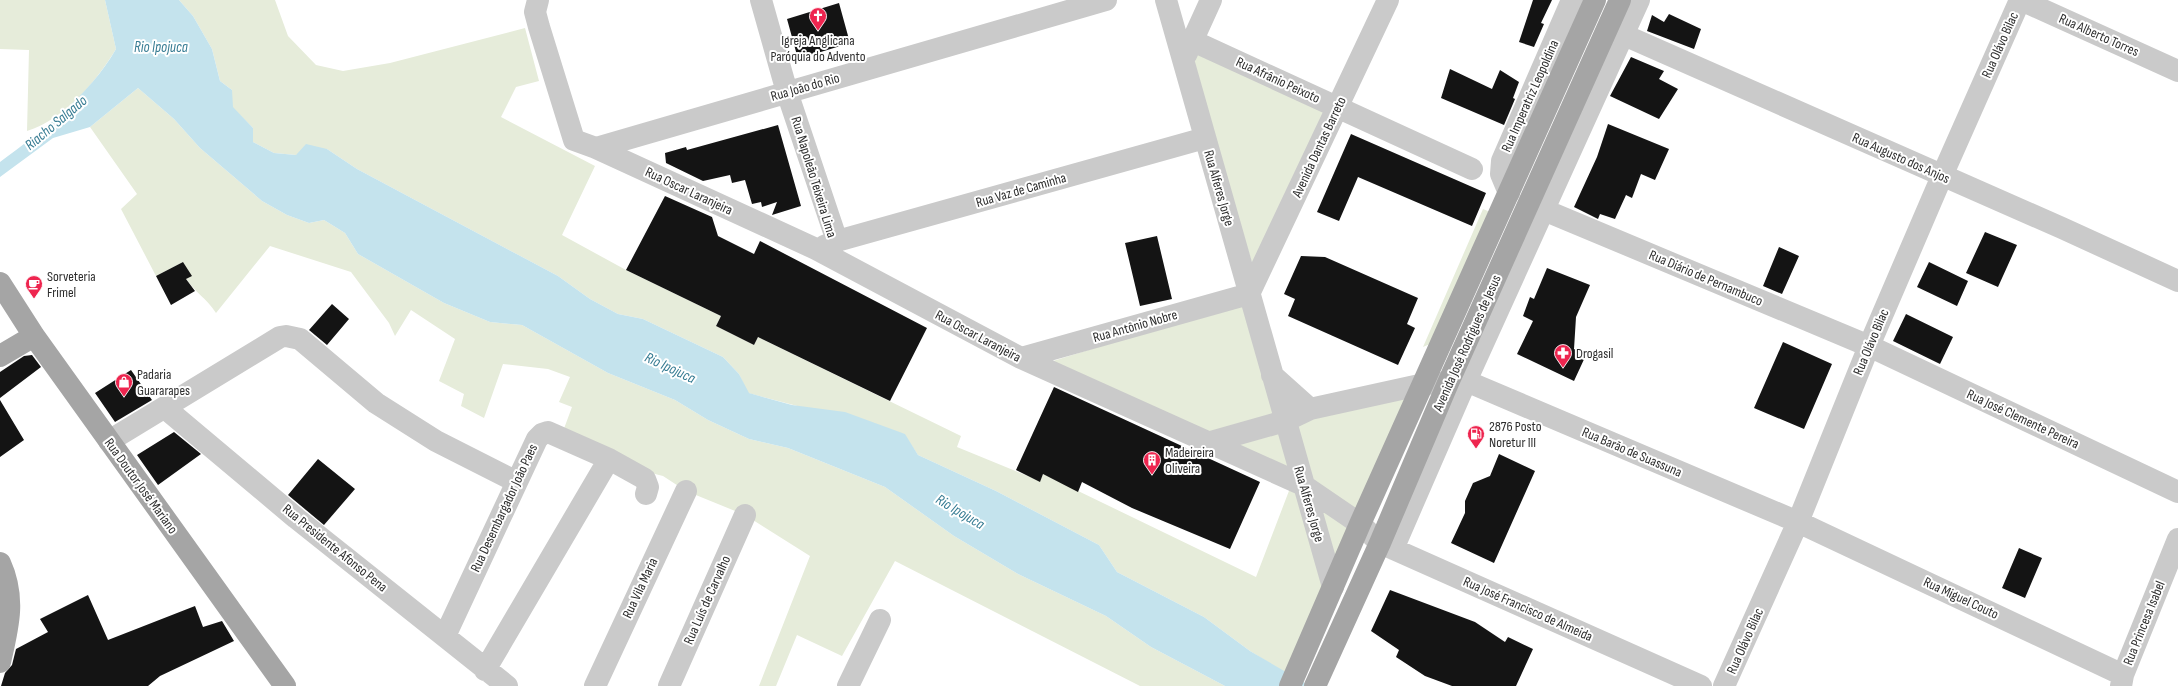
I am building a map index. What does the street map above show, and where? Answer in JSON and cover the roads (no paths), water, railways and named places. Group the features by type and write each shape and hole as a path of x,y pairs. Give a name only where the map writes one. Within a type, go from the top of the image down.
{"main road":[{"name":"Avenida José Rodrigues de Jesus","path":"1290,686 1360,524 1595,0"},
{"name":"Avenida José Rodrigues de Jesus","path":"1315,686 1338,634 1387,546 1620,0"},
{"name":"Rua Doutor José Mariano","path":"0,283 34,336 284,686"},
{"path":"0,356 34,336"},
{"path":"0,563 4,572 10,620 0,662"}],"street":[{"name":"Rua Napoleão Teixeira Lima","path":"761,0 787,92 837,241 816,249"},
{"name":"Rua João do Rio","path":"596,148 1106,0"},
{"name":"Rua Alferes Jorge","path":"1166,0 1284,421 1333,587"},
{"path":"1183,62 1211,0"},
{"name":"Avenida Dantas Barreto","path":"1249,294 1388,0"},
{"name":"Rua Imperatriz Leopoldina","path":"1509,193 1502,174 1502,161 1572,0"},
{"name":"Avenida José Rodrigues de Jesus","path":"1457,382 1544,210 1639,0"},
{"name":"Rua Alberto Torres","path":"2020,0 2178,71"},
{"name":"Rua Olávo Bilac","path":"1724,686 1798,522 1869,346 2020,0"},
{"name":"Rua Oscar Laranjeira","path":"538,1 536,12 539,27 574,140 596,148 816,249 1021,358 1303,486 1360,524"},
{"name":"Rua Augusto dos Anjos","path":"1624,35 2062,228 2178,281"},
{"name":"Rua Afrânio Peixoto","path":"1193,41 1472,169"},
{"name":"Rua Vaz de Caminha","path":"837,241 1205,138"},
{"name":"Rua Diário de Pernambuco","path":"1544,210 1869,346"},
{"name":"Rua Antônio Nobre","path":"1021,358 1249,294"},
{"path":"109,441 280,337 293,336 300,339 376,403 436,440 516,481"},
{"name":"Rua José Clemente Pereira","path":"1869,346 2178,492"},
{"path":"1272,375 1310,409"},
{"path":"1207,443 1284,421 1310,409 1424,384 1457,382"},
{"name":"Rua Barão de Suassuna","path":"1457,382 1798,522"},
{"name":"Rua Presidente Afonso Pena","path":"165,408 296,518 445,636 504,686"},
{"name":"Rua Desembargador João Paes","path":"445,636 536,438 548,432 609,459 645,479 648,487 646,494"},
{"path":"485,670 609,459"},
{"name":"Rua Vila Maria","path":"595,686 686,491"},
{"name":"Rua Luís de Carvalho","path":"669,686 745,515"},
{"name":"Rua Miguel Couto","path":"1798,522 2122,680"},
{"name":"Rua José Francisco de Almeida","path":"1360,524 1387,546 1701,686"},
{"name":"Rua Princesa Isabel","path":"2122,680 2176,550"},
{"path":"848,686 880,620"}],"water":[{"name":"Rio Ipojuca","path":"105,0 179,0 193,16 212,49 220,81 232,90 233,107 253,128 253,142 274,153 296,155 306,144 327,149 357,169 558,276 590,299 618,314 643,319 723,357 739,374 749,393 792,405 845,412 905,434 918,455 996,491 1099,545 1117,572 1204,617 1250,651 1310,686 1225,686 1151,647 1106,616 1018,574 954,536 885,487 788,448 749,439 708,420 675,400 608,373 522,325 490,322 444,303 358,254 345,233 324,220 309,223 287,215 262,201 200,148 174,119 138,88 90,127 53,138 0,177 0,162 48,125 79,97 93,82 116,49"}],"place":[{"name":"Igreja Anglicana Paróquia do Advento","path":"818,31"},
{"name":"Sorveteria Frimel","path":"34,299"},
{"name":"Drogasil","path":"1563,368"},
{"name":"Padaria Guararapes","path":"124,397"},
{"name":"2876 Posto Noretur III","path":"1476,449"},
{"name":"Madeireira Oliveira","path":"1152,475"}],"water label":[{"name":"Riacho Salgado","path":"56,123"}]}
